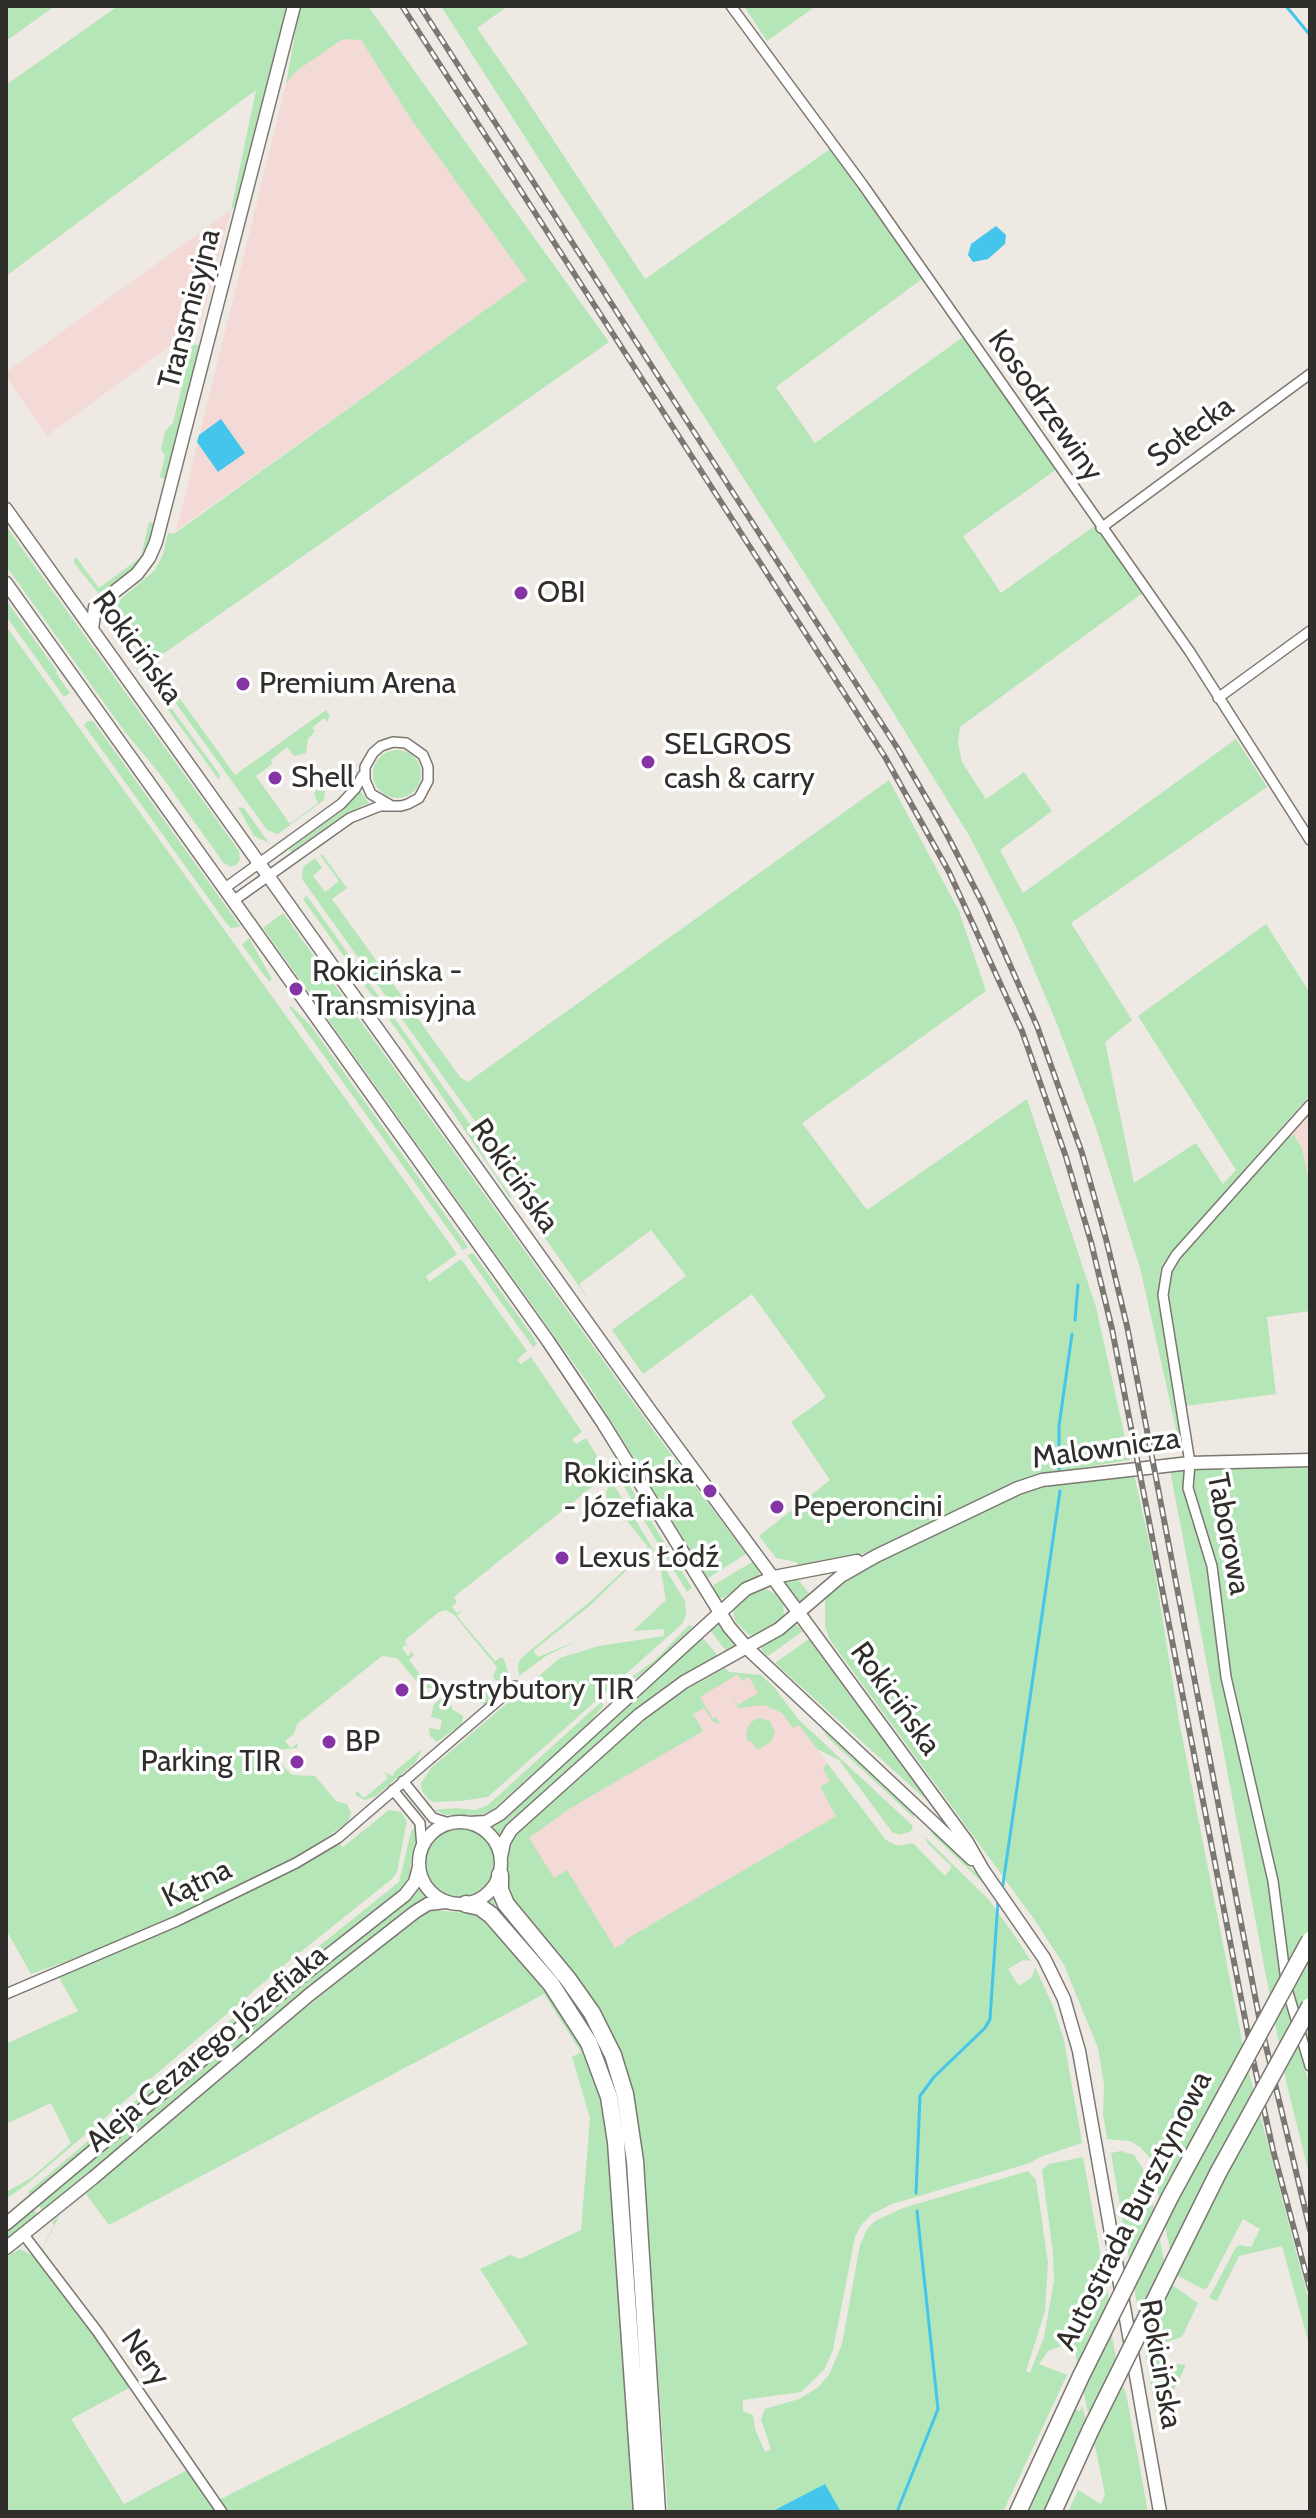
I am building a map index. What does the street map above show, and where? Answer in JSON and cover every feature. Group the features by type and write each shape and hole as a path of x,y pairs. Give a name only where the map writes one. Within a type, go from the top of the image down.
{"highway":[{"path":"500,1875 500,1890 506,1904 592,2013 613,2055 621,2080 631,2121 635,2161 657,2512"},
{"path":"466,1904 480,1907 491,1915 551,1984 589,2043 609,2097 616,2142 641,2509"},
{"name":"Autostrada Bursztynowa","path":"1018,2512 1170,2197 1310,1940"},
{"name":"Autostrada Bursztynowa","path":"1053,2512 1218,2173 1310,2006"},
{"path":"654,2429 663,2512"}],"main road":[{"name":"Transmisyjna","path":"98,604 137,574 156,542 294,6"},
{"name":"Rokicińska","path":"6,509 654,1417 967,1842 1050,1968 1072,2024 1160,2512"},
{"name":"Rokicińska","path":"6,583 564,1365 718,1612 747,1648 983,1870"},
{"path":"69,597 83,603 98,604 92,629"},
{"name":"Malownicza","path":"799,1612 841,1576 876,1556 1033,1482 1060,1476 1190,1463 1310,1460"},
{"name":"Malownicza","path":"774,1577 876,1556"},
{"path":"774,1577 746,1589 718,1612 500,1814 486,1822 449,1823 434,1831 422,1848 419,1867 428,1889 446,1902 466,1904 491,1891 500,1875 504,1842 511,1830 639,1715 684,1682 779,1629 799,1612"},
{"path":"469,1823 488,1833 501,1857"},
{"name":"Aleja Cezarego Józefiaka","path":"8,2218 405,1895 415,1882 419,1867"},
{"name":"Aleja Cezarego Józefiaka","path":"6,2248 309,1995 419,1908 446,1902"}],"street":[{"name":"Kosodrzewiny","path":"731,6 863,185 1190,652 1310,840"},
{"name":"Sołecka","path":"1101,528 1310,374"},
{"path":"1218,698 1310,631"},
{"path":"225,888 341,804 355,789 373,753 386,744 406,743 423,755 429,774 423,793 408,804 372,808 350,818 233,901"},
{"path":"365,772 371,794 390,805"},
{"name":"Taborowa","path":"1310,1105 1176,1255 1167,1270 1164,1306 1190,1463 1188,1488 1212,1566 1226,1677 1273,1881 1287,1989 1310,2066"},
{"name":"Kątna","path":"6,1994 177,1921 296,1863 338,1838 515,1686"},
{"path":"403,1781 429,1815 449,1823"},
{"path":"393,1790 420,1823 422,1848"},
{"name":"Nery","path":"24,2235 97,2331 222,2512"}],"shaded area":[{"path":"343,39 361,40 411,119 528,280 176,531 286,84 295,72"},
{"path":"231,210 201,323 47,436 6,377 6,368 9,370"},
{"path":"1310,1106 1310,1184 1302,1148 1297,1138 1287,1131"},
{"path":"725,1672 748,1674 766,1680 863,1811 591,1970 519,1847"}],"green space":[{"path":"6,6 55,6 6,41"},
{"path":"118,6 287,6 272,79 238,204 231,210 256,90 6,276 6,85"},
{"path":"300,6 368,6 609,342 153,661 235,775 326,710 330,716 327,722 324,718 312,728 315,731 308,739 306,753 294,756 287,747 256,776 290,824 318,803 314,794 317,789 325,791 324,800 278,834 267,830 124,631 112,612 113,606 155,570 168,533 174,534 527,280 411,119 361,40 343,39 295,72 286,84"},
{"path":"441,6 508,6 477,28 645,279 830,149 922,279 776,387 815,443 963,337 1057,469 963,536 1001,593 1096,525 1144,592 960,727 958,743 962,762 986,799 1024,772 1052,811 1000,850 1023,893 1236,739 1267,787 1071,923 1132,1020 1105,1042 1134,1183 1196,1143 1223,1184 1236,1170 1138,1016 1266,924 1310,993 1310,1095 1171,1253 1160,1271 1159,1302 1183,1443 1181,1451 1140,1268 1096,1128 1017,929 970,837 880,691"},
{"path":"744,6 816,6 767,41"},
{"path":"192,344 202,346 166,479 160,477 165,455 161,450 165,431 173,423"},
{"path":"165,487 152,538 145,553 129,574 99,594 74,559 76,557 99,588 141,557 149,522 155,523"},
{"path":"6,526 239,851 240,860 236,865 230,867 223,862 6,566"},
{"path":"6,600 57,671 70,693 64,697 6,616"},
{"path":"106,618 220,775 219,780 108,627"},
{"path":"6,626 457,1254 426,1276 429,1282 461,1259 527,1351 517,1360 521,1364 531,1357 582,1432 572,1439 576,1444 586,1438 607,1472 454,1597 457,1602 452,1607 457,1613 463,1609 457,1616 495,1661 502,1657 505,1662 509,1675 505,1687 485,1704 474,1702 473,1693 479,1697 498,1682 493,1677 497,1667 454,1615 446,1610 439,1612 406,1639 408,1647 405,1645 402,1648 408,1656 410,1649 414,1655 409,1660 426,1682 433,1678 437,1683 434,1688 422,1688 397,1658 382,1656 297,1724 294,1734 285,1741 291,1748 298,1743 297,1748 274,1750 274,1757 292,1775 315,1776 336,1801 347,1804 351,1813 348,1822 295,1860 185,1913 31,1974 6,1930"},
{"path":"93,721 240,926 231,928 226,923 84,725"},
{"path":"397,750 414,757 421,774 414,791 397,798 380,791 373,774 380,757"},
{"path":"889,780 959,911 986,991 802,1123 867,1210 1027,1099 1096,1307 1130,1460 1036,1475 866,1553 800,1567 796,1562 776,1558 759,1536 830,1480 791,1422 826,1397 752,1294 643,1374 612,1330 686,1276 651,1230 579,1284 590,1302 519,1201 523,1198 519,1193 515,1195 490,1161 477,1124 302,879 303,867 315,858 322,868 313,876 325,892 339,881 322,854 347,888 332,899 460,1077 468,1082"},
{"path":"360,791 369,803 343,815 291,852 289,849 343,810"},
{"path":"238,807 244,808 269,843 254,836"},
{"path":"307,896 472,1127 487,1162 512,1197 510,1198 411,1050 303,899"},
{"path":"283,913 653,1430 746,1554 708,1578 585,1379 263,928"},
{"path":"249,938 272,979 269,982 242,945"},
{"path":"291,1006 311,1026 468,1247 463,1250"},
{"path":"1294,1135 1302,1148 1310,1185 1310,1311 1267,1317 1276,1394 1185,1406 1167,1293 1171,1273 1185,1252 1288,1136"},
{"path":"473,1253 532,1335 537,1344 533,1347 467,1255"},
{"path":"1310,1464 1310,2046 1292,1994 1277,1883 1227,1664 1217,1566 1191,1485 1192,1469"},
{"path":"619,1468 692,1588 687,1592 617,1475"},
{"path":"1184,1469 1186,1496 1204,1550 1212,1587 1219,1658 1267,1872 1286,2005 1310,2086 1310,2178 1286,2081 1170,1470"},
{"path":"1134,1474 1153,1560 1179,1721 1246,2061 1310,2305 1310,2348 1282,2246 1239,2256 1217,2301 1209,2298 1236,2247 1251,2247 1260,2229 1243,2219 1207,2288 1203,2289 1175,2274 1151,2159 1130,2141 1107,2139 1098,2048 1064,1965 1034,1919 830,1640 825,1626 825,1598 866,1567 1035,1486"},
{"path":"612,1482 685,1601 686,1615 682,1624 488,1797 433,1802 422,1791 421,1783 431,1768 560,1658 599,1646 664,1636 664,1629 633,1631 666,1600 659,1559 650,1547 592,1604 533,1651 538,1657 579,1640 546,1656 519,1676 521,1658 592,1600 648,1547 616,1507 609,1512 606,1492"},
{"path":"752,1562 759,1576 720,1598 712,1586"},
{"path":"797,1578 810,1595 800,1604 783,1583"},
{"path":"764,1588 776,1594 783,1603 784,1615 758,1635 749,1635 735,1621 733,1610 741,1599"},
{"path":"718,1621 738,1644 727,1652 709,1629"},
{"path":"795,1624 803,1631 768,1656 762,1651 762,1647"},
{"path":"689,1625 693,1627 655,1664 622,1688 620,1685 654,1661"},
{"path":"701,1636 719,1657 672,1683 640,1707 500,1836 492,1826 505,1818 643,1693"},
{"path":"809,1639 924,1796 924,1798 775,1663"},
{"path":"725,1668 729,1672 761,1675 798,1719 913,1826 911,1831 901,1835 892,1832 839,1760 817,1749 799,1725 793,1728 782,1713 764,1705 738,1708 733,1698 738,1705 758,1693 749,1677 742,1681 738,1674 700,1697 713,1719 716,1717 720,1724 713,1722 704,1708 693,1714 703,1731 569,1809 529,1838 554,1878 567,1870 615,1948 836,1816 820,1787 830,1781 823,1769 827,1763 886,1840 898,1846 913,1843 945,1876 952,1867 928,1844 925,1837 989,1900 1016,1938 1031,1961 1023,1960 1008,1969 1019,1986 1032,1977 1035,1967 1053,2006 1064,2040 1082,2143 1030,2163 892,2204 872,2214 855,2237 833,2350 824,2370 801,2392 743,2400 743,2411 753,2415 755,2429 765,2452 771,2449 761,2419 765,2409 799,2399 817,2388 829,2375 842,2344 860,2245 867,2229 875,2221 903,2208 1028,2171 1036,2180 1048,2263 1045,2311 1026,2371 1030,2373 1044,2337 1054,2281 1042,2170 1049,2164 1083,2157 1111,2312 1111,2332 1120,2379 1126,2393 1148,2512 1068,2512 1078,2490 1101,2504 1105,2494 1075,2351 1067,2344 1048,2351 1039,2364 1067,2375 1003,2512 668,2512 644,2182 633,2097 624,2065 510,1898 507,1886 509,1850 516,1835 636,1727 677,1695"},
{"path":"443,1697 444,1705 452,1706 463,1716 462,1724 437,1742 430,1736 429,1728 440,1730 442,1720 431,1717 434,1704"},
{"path":"601,1702 604,1705 586,1727 491,1811 480,1815 446,1815 434,1810 475,1810 488,1805"},
{"path":"758,1718 770,1721 775,1732 771,1742 757,1750 751,1741 748,1742 746,1733 750,1723"},
{"path":"821,1728 913,1813 915,1819 827,1737"},
{"path":"422,1749 416,1762 376,1796 365,1800 355,1795 357,1791 364,1798 388,1778 384,1772 393,1776"},
{"path":"389,1810 401,1812 407,1821 397,1872 393,1878 283,1966 26,2185 7,2198 6,2192 31,2178 71,2143 51,2103 6,2124 6,2044 78,2011 58,1976 297,1867 338,1843 343,1847"},
{"path":"415,1827 417,1837 410,1874 403,1887 293,1975 31,2196 28,2192 288,1971 399,1882 411,1832"},
{"path":"460,1829 484,1839 494,1863 484,1887 460,1897 436,1887 426,1863 436,1839"},
{"path":"930,1832 936,1834 993,1893"},
{"path":"419,1888 426,1898 306,1991 44,2212 39,2206"},
{"path":"496,1896 586,2018 612,2071 626,2134 653,2512 614,2092 487,1903"},
{"path":"433,1910 477,1914 498,1934 556,2003 580,2041 599,2089 608,2132 633,2512 228,2512 219,2500 528,2344 480,2269 510,2255 520,2259 581,2230 590,2118 572,2057 581,2052 544,1994 109,2225 86,2194 67,2209 314,2001 418,1918"},
{"path":"1121,2151 1134,2155 1148,2177 1168,2282 1198,2303 1182,2337 1166,2342 1156,2359 1174,2369 1177,2364 1186,2365 1162,2415 1156,2415 1111,2153"},
{"path":"34,2210 39,2216 6,2241 6,2231"},
{"path":"60,2215 43,2248 45,2251 42,2249 54,2225 52,2222"},
{"path":"20,2249 35,2257 131,2387 71,2419 124,2504 189,2469 219,2512 6,2512 6,2257"},
{"path":"1082,2405 1087,2423 1046,2512 1025,2512 1073,2408 1080,2411"}],"water":[{"path":"996,226 1006,235 1005,244 988,259 973,262 968,255 971,244"},
{"path":"221,419 245,453 218,472 197,442 199,435"},
{"path":"825,2484 841,2512 773,2512 773,2511"}],"waterway":[{"path":"1286,6 1310,35"},
{"path":"1075,1320 1078,1285"},
{"path":"1059,1469 1059,1426 1072,1334"},
{"path":"1002,1891 1060,1491"},
{"path":"916,2193 920,2096 934,2077 985,2028 990,2019 998,1901"},
{"path":"897,2512 938,2409 917,2211"}],"railway":[{"path":"402,6 885,757 949,872 1022,1031 1066,1157 1112,1329 1252,2055 1273,2150 1310,2289"},
{"path":"420,6 898,749 983,904 1037,1026 1082,1153 1127,1326 1259,2017 1310,2230"}],"place":[{"name":"OBI","path":"521,593"},
{"name":"Premium Arena","path":"243,684"},
{"name":"SELGROS cash & carry","path":"648,762"},
{"name":"Shell","path":"275,778"},
{"name":"Rokicińska - Transmisyjna","path":"296,989"},
{"name":"Rokicińska - Józefiaka","path":"710,1491"},
{"name":"Peperoncini","path":"777,1507"},
{"name":"Lexus Łódź","path":"562,1558"},
{"name":"Dystrybutory TIR","path":"402,1690"},
{"name":"BP","path":"329,1742"},
{"name":"Parking TIR","path":"297,1762"}]}
